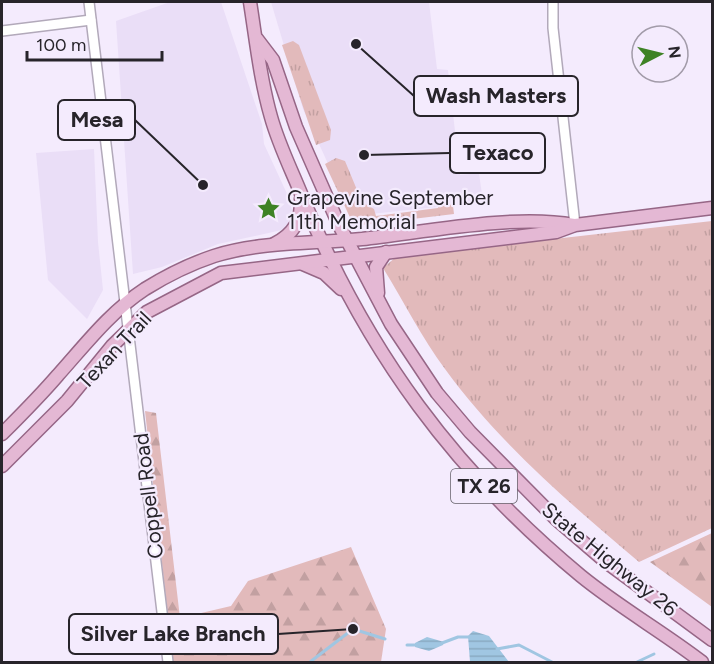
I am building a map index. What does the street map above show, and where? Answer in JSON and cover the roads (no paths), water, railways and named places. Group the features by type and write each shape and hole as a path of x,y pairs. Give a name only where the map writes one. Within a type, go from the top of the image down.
{"main road":[{"name":"State Highway 26","path":"250,2 257,39 257,64 271,119 321,242 351,303 378,350 469,471 530,531 582,577 702,663"},
{"name":"State Highway 26","path":"257,39 273,60 296,127 347,240 406,348 437,393 470,432 539,503 606,562 712,640"},
{"path":"273,245 295,229 302,212 301,194"},
{"path":"575,225 712,208"},
{"name":"Texan Trail","path":"2,434 109,317 146,289 188,266 214,256 273,245 496,225 557,222 575,225"},
{"name":"Texan Trail","path":"2,466 67,401 128,330 154,308 221,273 556,232 575,225"},
{"path":"381,305 376,267 386,252"},
{"name":"TX 26","path":"300,263 324,273 342,290 351,303"}],"street":[{"name":"Coppell Road","path":"89,2 168,663"},
{"path":"553,2 575,225"},
{"path":"2,31 91,20"}],"water":[{"path":"473,631 489,636 509,662 470,662 468,636"},
{"path":"427,637 444,642 443,645 429,651 415,647 415,643"}],"waterway":[{"path":"310,662 353,629 385,639"},
{"path":"442,643 458,637 469,637"},
{"path":"407,645 417,645"},
{"path":"497,649 519,645 552,662"},
{"path":"637,662 654,654"}],"place":[{"name":"Wash Masters","path":"356,44"},
{"name":"Texaco","path":"364,155"},
{"name":"Mesa","path":"203,185"},
{"name":"Grapevine September 11th Memorial","path":"269,209"},
{"name":"Silver Lake Branch","path":"353,629"}]}
